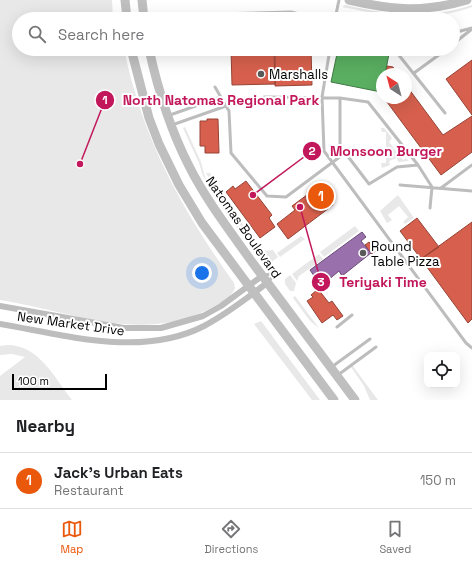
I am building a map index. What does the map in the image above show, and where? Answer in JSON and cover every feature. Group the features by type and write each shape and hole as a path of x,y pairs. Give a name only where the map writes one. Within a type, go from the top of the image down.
{"main road":[{"path":"125,0 126,12"},
{"path":"142,0 143,12"},
{"path":"349,0 380,7 413,10 451,5 467,0"},
{"path":"133,56 149,118 179,185 202,224 334,400"},
{"name":"Natomas Boulevard","path":"151,56 159,92 170,126 205,196 355,400"}],"street":[{"name":"New Market Drive","path":"0,306 124,328 162,328 203,316 251,289 265,279"},
{"name":"New Market Drive","path":"0,324 114,343 138,343 162,340 198,329 225,314 251,289"}],"lane":[{"path":"336,12 339,0"},
{"path":"460,31 472,28"},
{"path":"460,38 472,28"},
{"path":"329,56 322,97 324,151 466,343 472,348"},
{"path":"400,56 445,113"},
{"path":"414,73 437,56"},
{"path":"215,87 229,110 231,153 267,196 286,198 334,163 345,153"},
{"path":"167,116 221,97"},
{"path":"170,126 226,106 265,97 322,97 368,102 418,166 432,188 430,208"},
{"path":"340,98 340,146 369,184 397,167 418,166"},
{"path":"441,188 472,165"},
{"path":"400,185 472,191"},
{"path":"337,327 352,315"},
{"path":"331,368 370,339"},
{"path":"337,376 376,347"}],"shaded area":[{"path":"0,0 112,0 113,12 12,12 12,56 126,56 142,116 167,174 198,229 234,283 235,288 228,298 209,309 183,319 158,324 105,322 0,300"},
{"path":"345,5 386,12 370,12 342,7"},
{"path":"472,5 472,7 456,12 445,12"},
{"path":"185,127 201,162 205,177 244,234 242,235 203,176 199,163 183,128"},
{"path":"381,128 384,128 392,138 389,142 403,160 406,158 409,161 398,162 397,158 389,161 390,165 382,168 381,163 386,163 386,132 382,132"},
{"path":"206,173 210,173 220,193 261,249 263,251 273,250 278,257 270,263 263,260 261,254 219,196"},
{"path":"398,195 414,218 405,224 403,222 408,217 399,206 388,215 392,220 387,223 380,211"},
{"path":"355,226 359,231 324,257 320,252"},
{"path":"301,236 305,239 280,257 277,253"},
{"path":"319,254 323,259 299,276 297,281 292,274"},
{"path":"290,275 296,283 294,291 290,291 285,284 285,279"},
{"path":"295,296 319,328 310,321 293,298"},
{"path":"261,321 320,400 312,400 254,324"},
{"path":"0,346 18,346 37,356 52,372 72,400 0,400 0,376 25,357 12,354 0,355"},
{"path":"352,365 378,400 370,400 364,386 351,367"}],"building: Shops":[{"path":"231,56 274,56 275,84 232,85"},
{"path":"275,56 311,56 312,85 275,86"},
{"path":"472,60 472,115 446,79"},
{"path":"412,93 443,135 472,116 472,152 441,175 388,104 412,104"},
{"path":"207,119 218,119 219,153 205,153 205,146 200,146 200,121 207,121"},
{"path":"246,181 272,215 269,218 275,227 260,238 226,192 233,186 235,189"},
{"path":"319,186 333,205 288,239 277,224 295,210 292,206"},
{"path":"417,218 439,247 421,259 400,231"},
{"path":"472,222 472,319 468,323 421,259"},
{"path":"369,242 376,251 371,254 365,245"},
{"path":"318,289 329,303 332,301 343,316 337,320 333,315 322,323 307,301 313,297 311,295"}],"building: Offices":[{"path":"362,232 366,237 361,241 371,253 342,276 339,271 321,286 310,270"}],"building: Public":[{"path":"337,56 389,56 386,68 376,68 376,91 331,82"}],"place":[{"name":"Marshalls","path":"261,74"},
{"name":"North Natomas Regional Park","path":"80,164"},
{"name":"Monsoon Burger","path":"253,195"},
{"name":"Jack's Urban Eats","path":"321,196"},
{"name":"Teriyaki Time","path":"300,207"},
{"name":"Round Table Pizza","path":"363,253"}]}
